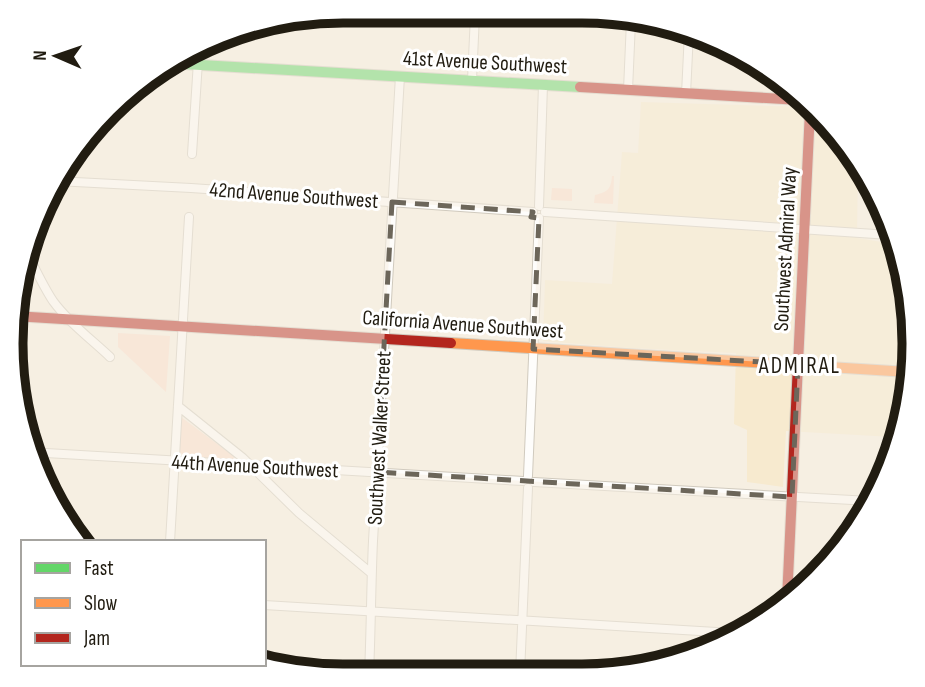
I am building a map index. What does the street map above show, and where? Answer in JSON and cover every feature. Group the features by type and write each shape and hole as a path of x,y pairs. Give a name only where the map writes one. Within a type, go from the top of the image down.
{"main road":[{"name":"41st Avenue Southwest","path":"186,64 790,99"},
{"name":"Southwest Admiral Way","path":"788,589 810,119"},
{"name":"California Avenue Southwest","path":"24,316 901,372"}],"street":[{"path":"472,80 475,23"},
{"path":"628,90 631,26"},
{"path":"686,94 689,42"},
{"path":"192,154 198,58"},
{"name":"Southwest Walker Street","path":"370,664 371,573 400,76"},
{"path":"520,664 543,85"},
{"name":"42nd Avenue Southwest","path":"67,182 883,235"},
{"path":"170,540 189,217"},
{"path":"33,264 52,300 67,318 110,357"},
{"path":"178,406 250,465 299,513 371,573"},
{"name":"44th Avenue Southwest","path":"42,453 861,501"},
{"path":"266,605 720,632"}],"highlighted area":[{"path":"392,202 533,212 531,217 539,218 533,349 798,364 792,497 377,472"}],"shaded area":[{"path":"641,102 798,107 823,132 858,181 857,238 886,243 896,281 902,323 902,364 888,437 786,431 783,487 747,482 747,430 734,424 736,353 543,341 545,280 612,284 622,152 638,153"},
{"path":"612,176 613,204 594,203 595,195 610,187"},
{"path":"552,188 572,189 572,201 551,200"},
{"path":"118,333 170,336 166,392 118,347"},
{"path":"181,417 235,459 185,457 179,451"}],"traffic: fast":[{"path":"187,64 580,87"}],"traffic: slow":[{"path":"451,343 901,372"}],"traffic: jam":[{"path":"580,87 790,99"},
{"path":"798,364 810,119"},
{"path":"24,317 451,343"},
{"path":"787,589 798,364"}],"district":[{"name":"ADMIRAL","path":"800,365"}]}
